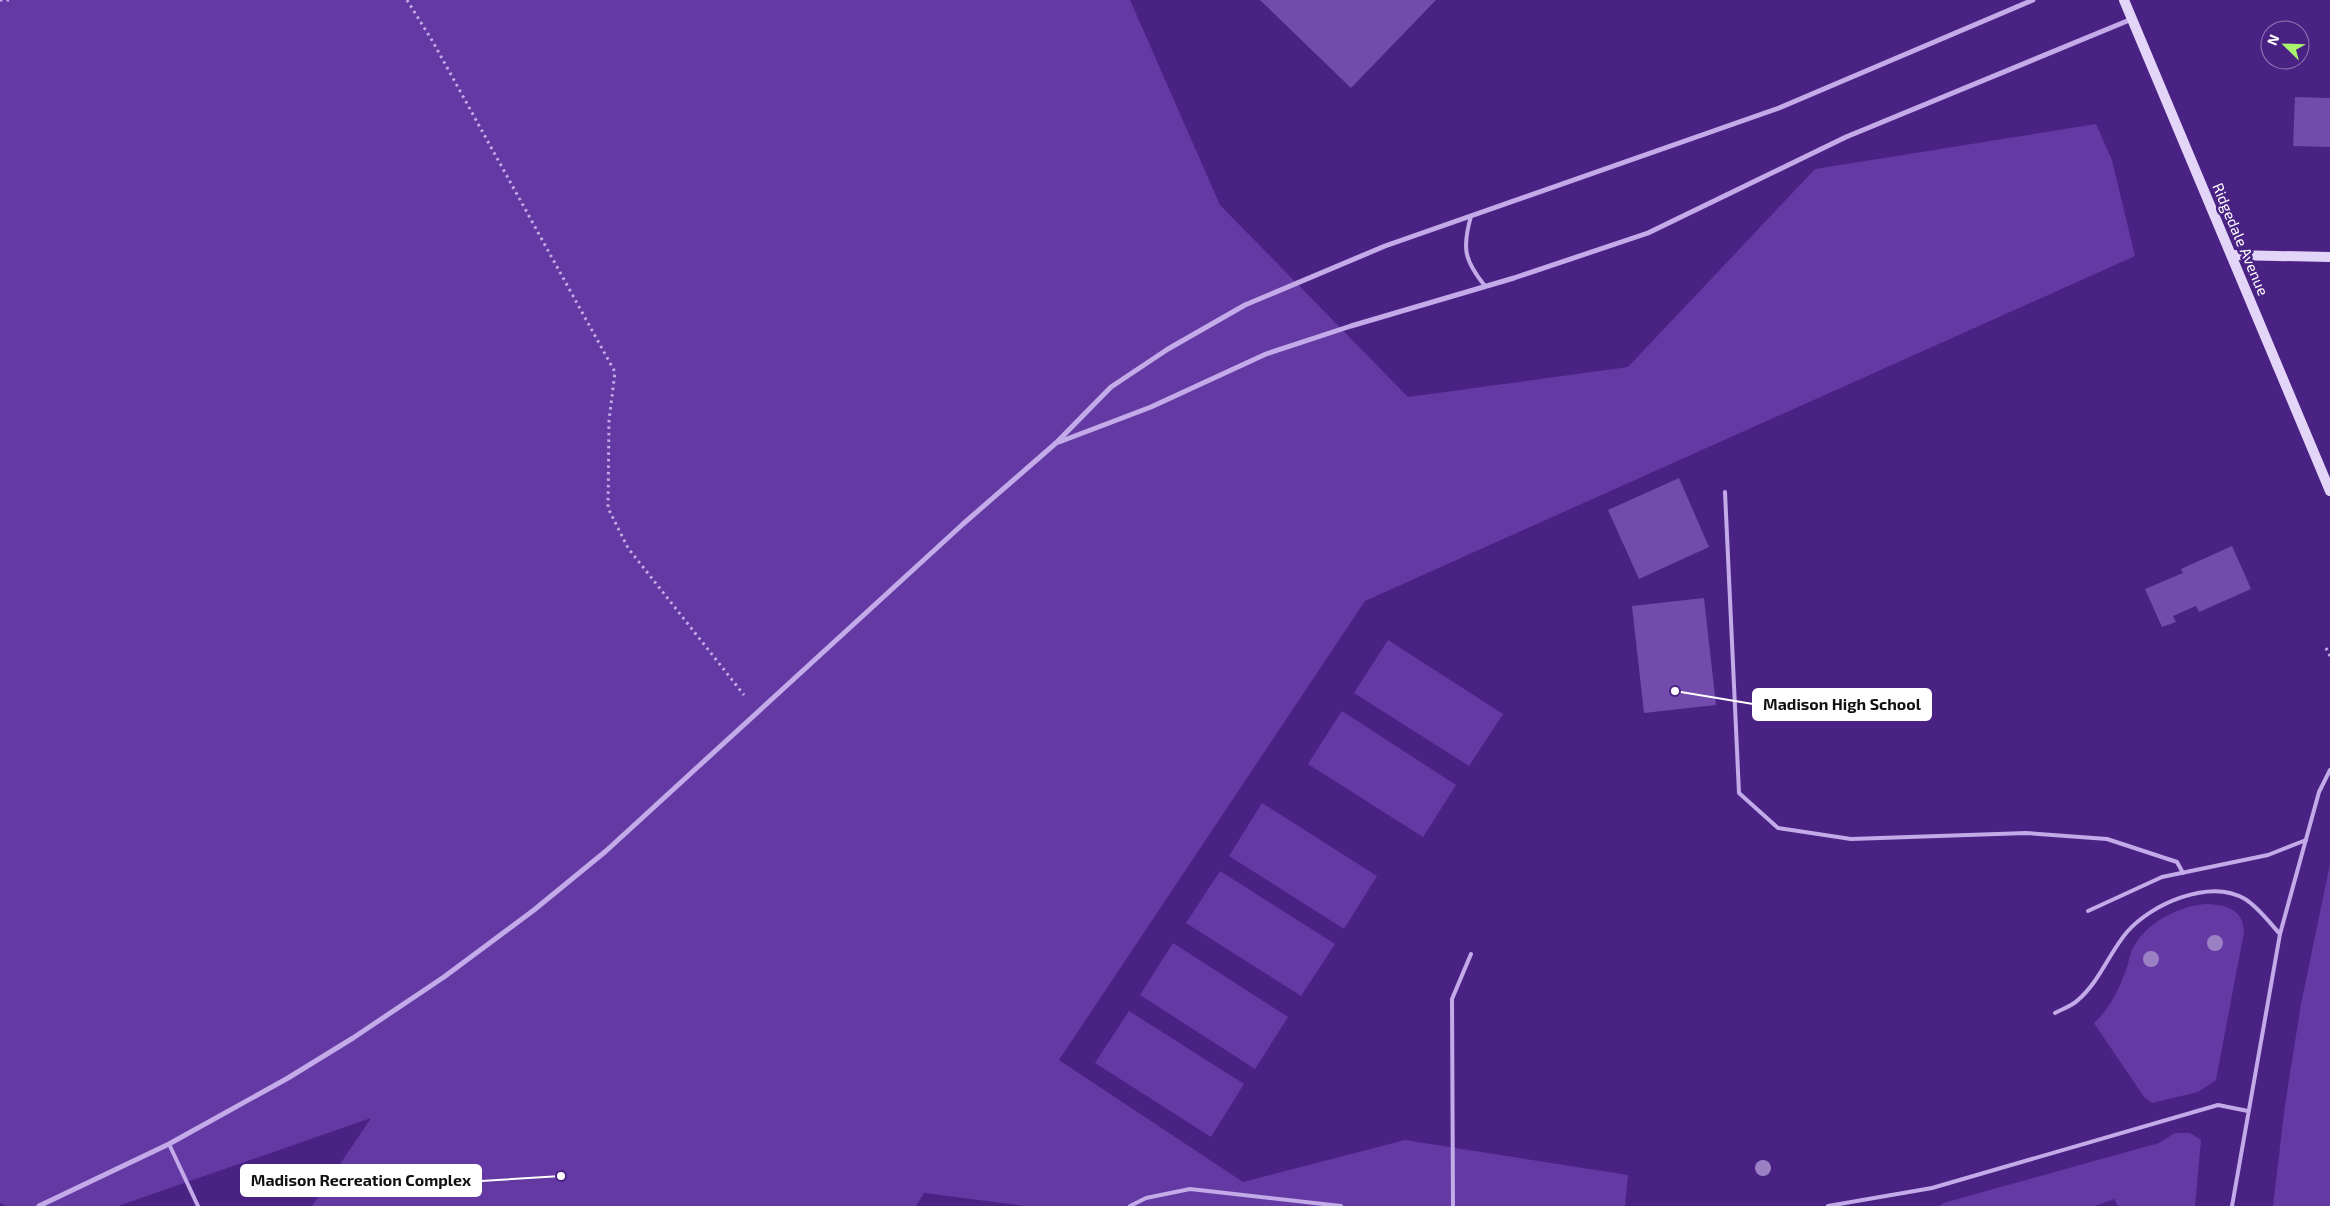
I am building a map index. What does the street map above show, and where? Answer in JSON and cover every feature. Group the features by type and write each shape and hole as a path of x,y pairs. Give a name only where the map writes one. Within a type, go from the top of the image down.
{"main road":[{"name":"Ridgedale Avenue","path":"2124,0 2330,490"},
{"path":"2232,255 2330,257"}],"street":[{"path":"39,1206 169,1144 296,1073 353,1038 444,977 534,910 606,851 955,531 1056,443 1111,387 1168,349 1245,305 1385,246 1779,108 2033,0"},
{"path":"1056,443 1151,407 1266,354 1648,233 1846,137 2132,18"}],"lane":[{"path":"1471,216 1465,236 1465,252 1471,268 1485,286"},
{"path":"1725,492 1739,793 1778,828 1851,839 2026,833 2107,839 2177,862 2183,873"},
{"path":"2232,1206 2280,934 2319,792 2330,770"},
{"path":"2088,911 2119,899 2149,882 2268,855 2306,840"},
{"path":"2055,1013 2077,1002 2095,983 2126,932 2142,917 2185,896 2206,891 2228,891 2244,898 2254,906 2280,934"},
{"path":"1453,1206 1452,999 1471,954"},
{"path":"1828,1206 1932,1188 2218,1105 2248,1111"},
{"path":"169,1144 198,1206"},
{"path":"1130,1206 1146,1198 1190,1189 1341,1206"}],"path":[{"path":"0,0 9,0"},
{"path":"407,0 438,51 615,372 609,420 608,508 628,548 757,712"},
{"path":"2326,648 2330,656"}],"shaded area":[{"path":"0,0 1130,0 1220,205 1408,397 1628,367 1815,169 2096,124 2112,160 2135,256 1365,601 1059,1060 1243,1182 1405,1140 1628,1175 1625,1206 1025,1206 924,1193 916,1206 312,1206 371,1118 118,1206 6,1206 0,1203"},
{"path":"1388,640 1503,714 1469,766 1354,693"},
{"path":"1342,711 1456,785 1423,837 1308,764"},
{"path":"1262,803 1377,876 1344,929 1229,856"},
{"path":"2330,864 2330,1206 2273,1206 2285,1105 2301,1004"},
{"path":"1220,871 1335,944 1301,996 1186,923"},
{"path":"2206,904 2227,907 2237,913 2241,918 2244,932 2216,1080 2198,1092 2152,1103 2144,1097 2094,1023 2117,992 2132,951 2146,931 2174,912 2195,905"},
{"path":"1173,943 1288,1017 1255,1069 1140,995"},
{"path":"1129,1011 1244,1084 1211,1137 1095,1063"},
{"path":"2175,1133 2190,1133 2201,1140 2195,1206 2118,1206 2114,1199 2095,1206 1940,1206 1943,1203 2159,1143"}],"building":[{"path":"1260,0 1436,0 1351,88"},
{"path":"2295,97 2330,98 2330,147 2293,146"},
{"path":"1679,478 1709,547 1639,579 1608,510"},
{"path":"2232,546 2251,589 2199,612 2196,606 2173,616 2176,622 2162,627 2145,589 2183,573 2181,569"},
{"path":"1704,598 1716,705 1644,713 1632,606"}],"place":[{"name":"Madison High School","path":"1675,691"},
{"name":"Madison Recreation Complex","path":"561,1176"}]}
